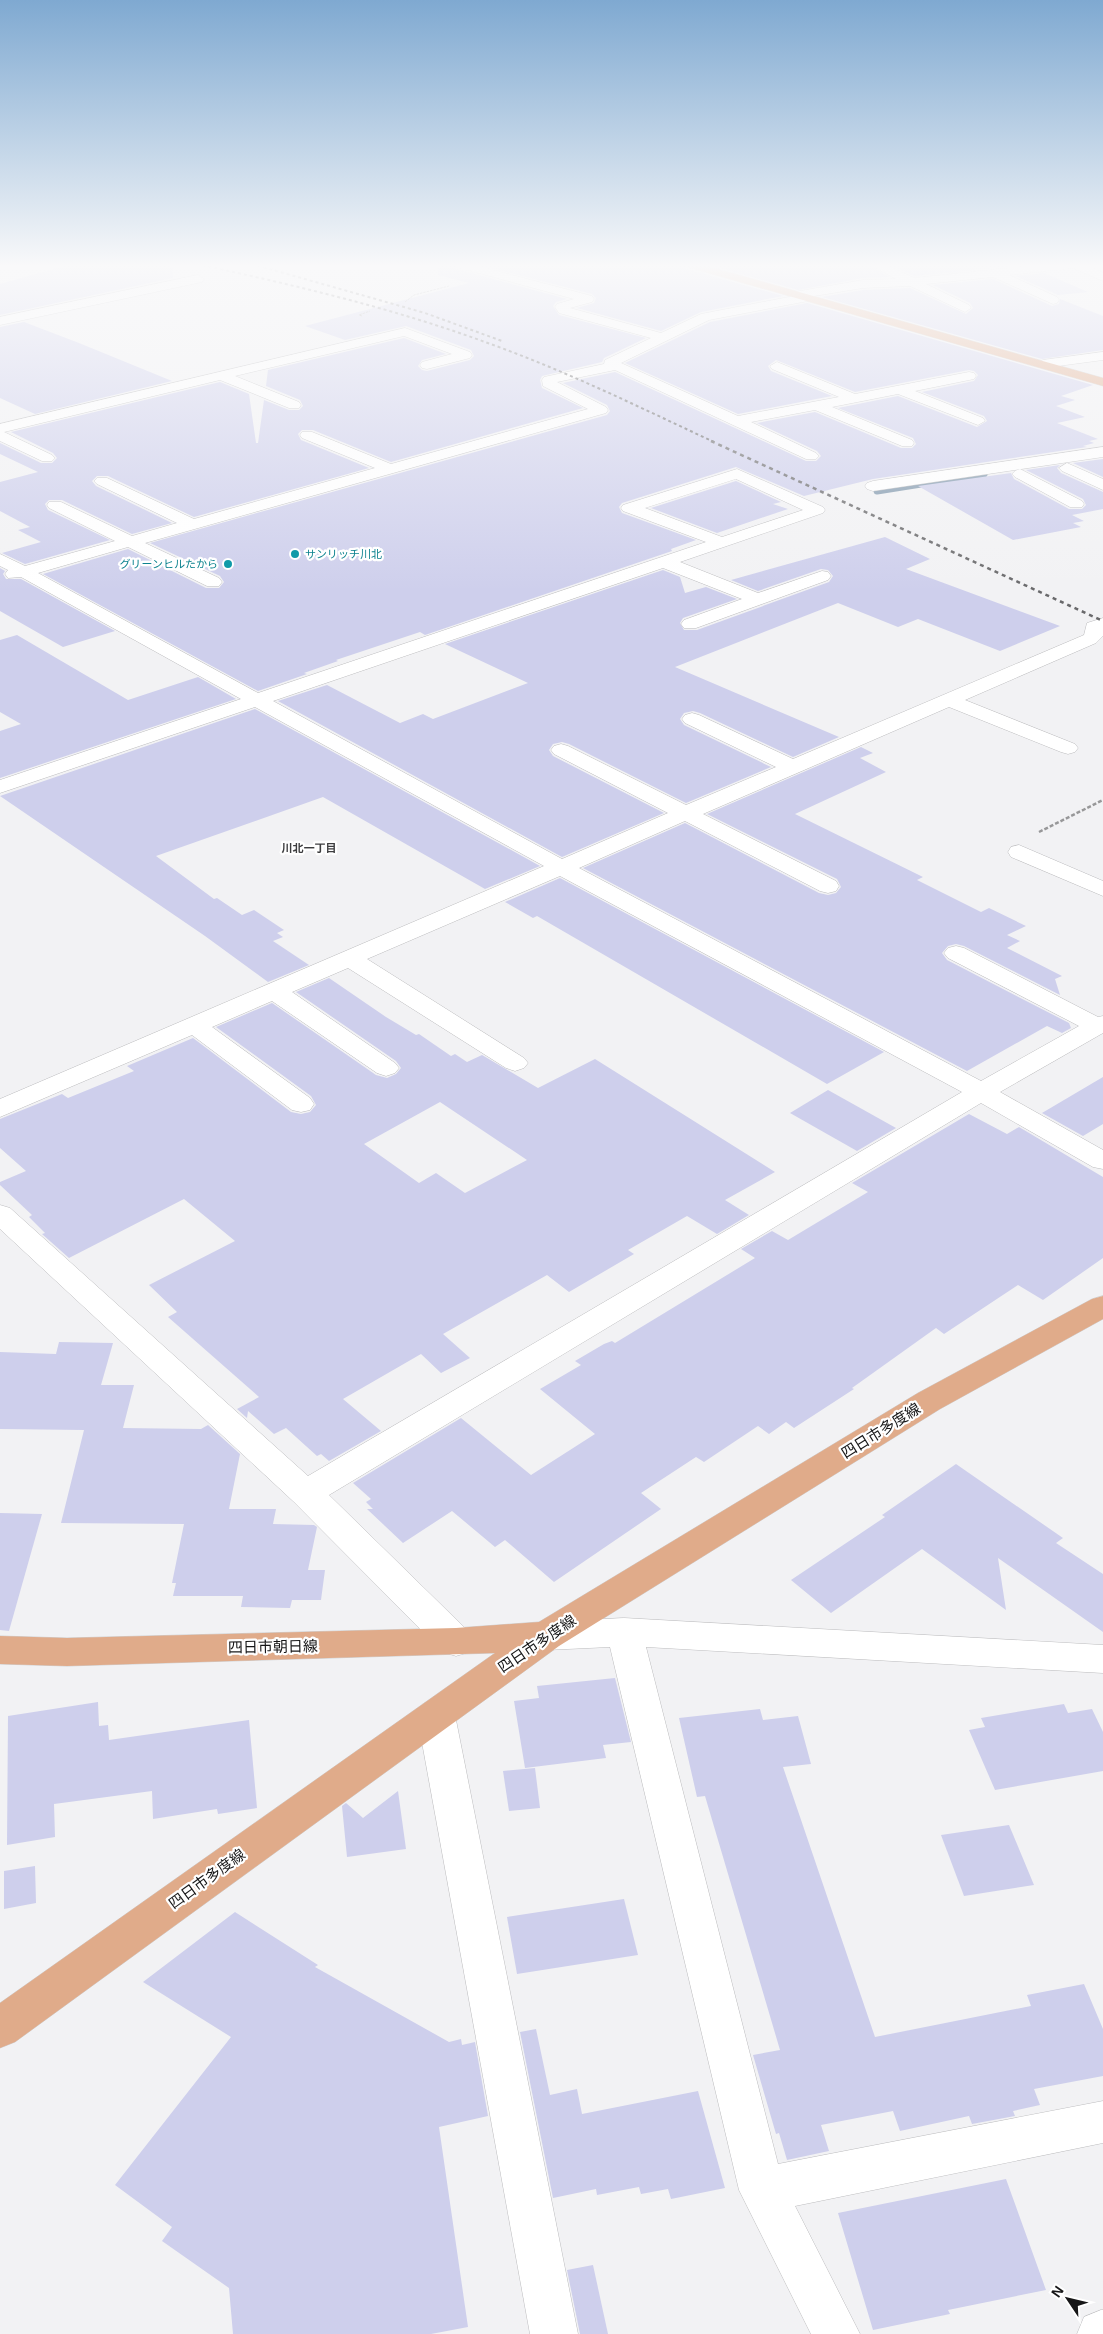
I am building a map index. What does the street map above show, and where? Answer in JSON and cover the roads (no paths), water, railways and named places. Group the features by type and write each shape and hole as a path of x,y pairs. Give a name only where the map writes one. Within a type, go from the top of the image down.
{"main road":[{"path":"1073,373 1103,382"},
{"name":"四日市多度線","path":"0,2028 546,1636 929,1401 1103,1306"},
{"name":"四日市朝日線","path":"0,1650 67,1652 456,1642 546,1636"}],"street":[{"path":"0,428 235,373"},
{"path":"0,578 601,410 548,383 549,380 583,373"},
{"path":"631,373 811,456"},
{"path":"793,373 853,398"},
{"path":"222,376 294,405"},
{"path":"736,421 969,376"},
{"path":"898,389 978,421"},
{"path":"816,405 907,443"},
{"path":"0,435 47,458"},
{"path":"306,435 390,469"},
{"path":"873,486 1039,466 1103,452"},
{"path":"939,485 1020,474 1039,466 1067,468 1103,462"},
{"path":"1067,468 1103,486"},
{"path":"0,787 817,510 737,474 629,508 721,542"},
{"path":"1020,474 1076,504"},
{"path":"102,482 192,524"},
{"path":"55,505 213,582"},
{"path":"0,559 561,867 980,1092 1103,1161"},
{"path":"664,562 758,599"},
{"path":"690,624 822,576"},
{"path":"0,1109 791,766 1090,639 1094,636 1094,627 1103,623"},
{"path":"949,700 1068,748"},
{"path":"692,719 791,766"},
{"path":"561,750 828,886"},
{"path":"1019,852 1103,888"},
{"path":"956,953 1101,1025"},
{"path":"349,958 515,1063"},
{"path":"274,991 386,1068"},
{"path":"194,1025 301,1104"},
{"path":"306,1493 980,1092 1101,1025"},
{"path":"0,1214 306,1493 456,1642"},
{"path":"546,1636 624,1632 1103,1659"},
{"path":"624,1632 762,2190 836,2334"},
{"path":"436,1715 554,2334"},
{"path":"762,2190 1103,2122"}],"waterway":[{"path":"877,491 984,474"}],"railway":[{"path":"562,373 714,442"},
{"path":"711,441 1103,621"}],"place":[{"name":"サンリッチ川北","path":"295,554"},
{"name":"グリーンヒルたから","path":"228,564"}],"district":[{"name":"川北一丁目","path":"309,848"}]}
